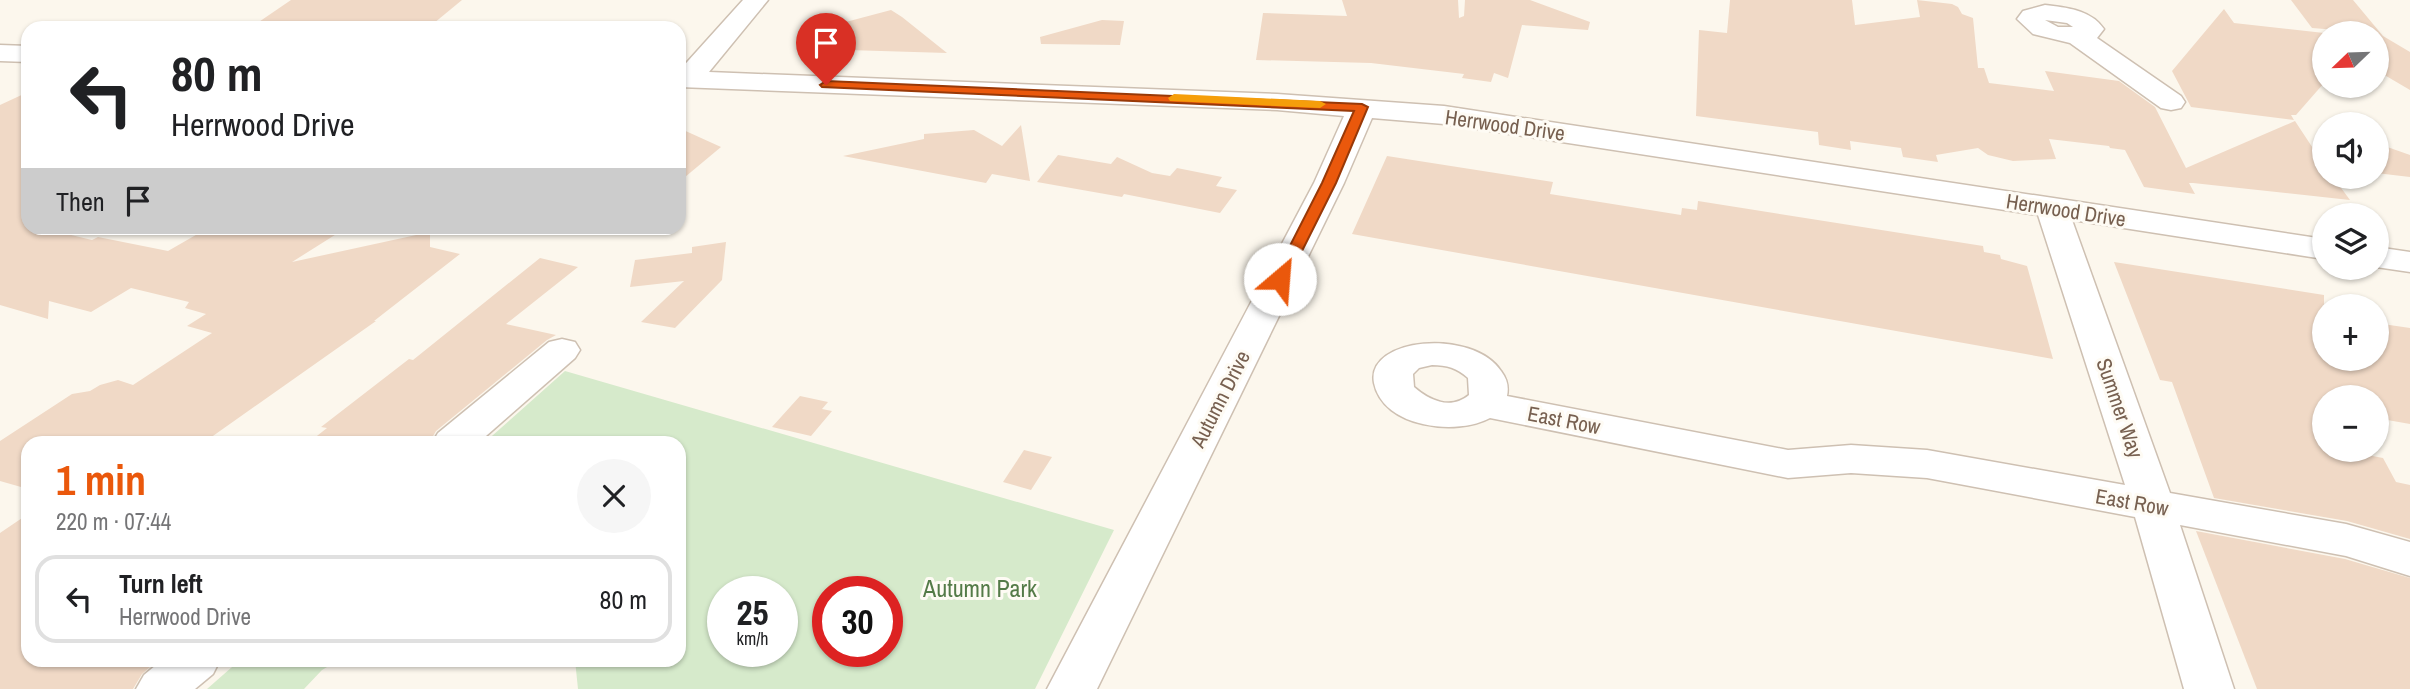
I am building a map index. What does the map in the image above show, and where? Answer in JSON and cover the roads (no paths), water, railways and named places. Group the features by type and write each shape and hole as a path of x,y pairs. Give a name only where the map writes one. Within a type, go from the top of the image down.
{"street":[{"path":"686,78 756,0"},
{"path":"2053,6 2031,19 2046,30 2077,35 2171,102"},
{"path":"720,43 728,60 737,67 773,83"},
{"path":"0,53 21,54"},
{"name":"Herrwood Drive","path":"686,80 1362,107 1444,116 2312,247"},
{"name":"Autumn Drive","path":"1072,689 1329,183 1362,107"},
{"name":"Summer Way","path":"2052,208 2153,506 2209,689"},
{"path":"2389,259 2410,262"},
{"path":"460,436 562,350"},
{"name":"East Row","path":"1487,393 1788,464 1851,459 1927,464 2346,540 2410,559"},
{"path":"162,689 188,667"}],"park label":[{"name":"Autumn Park","path":"980,588"}]}
